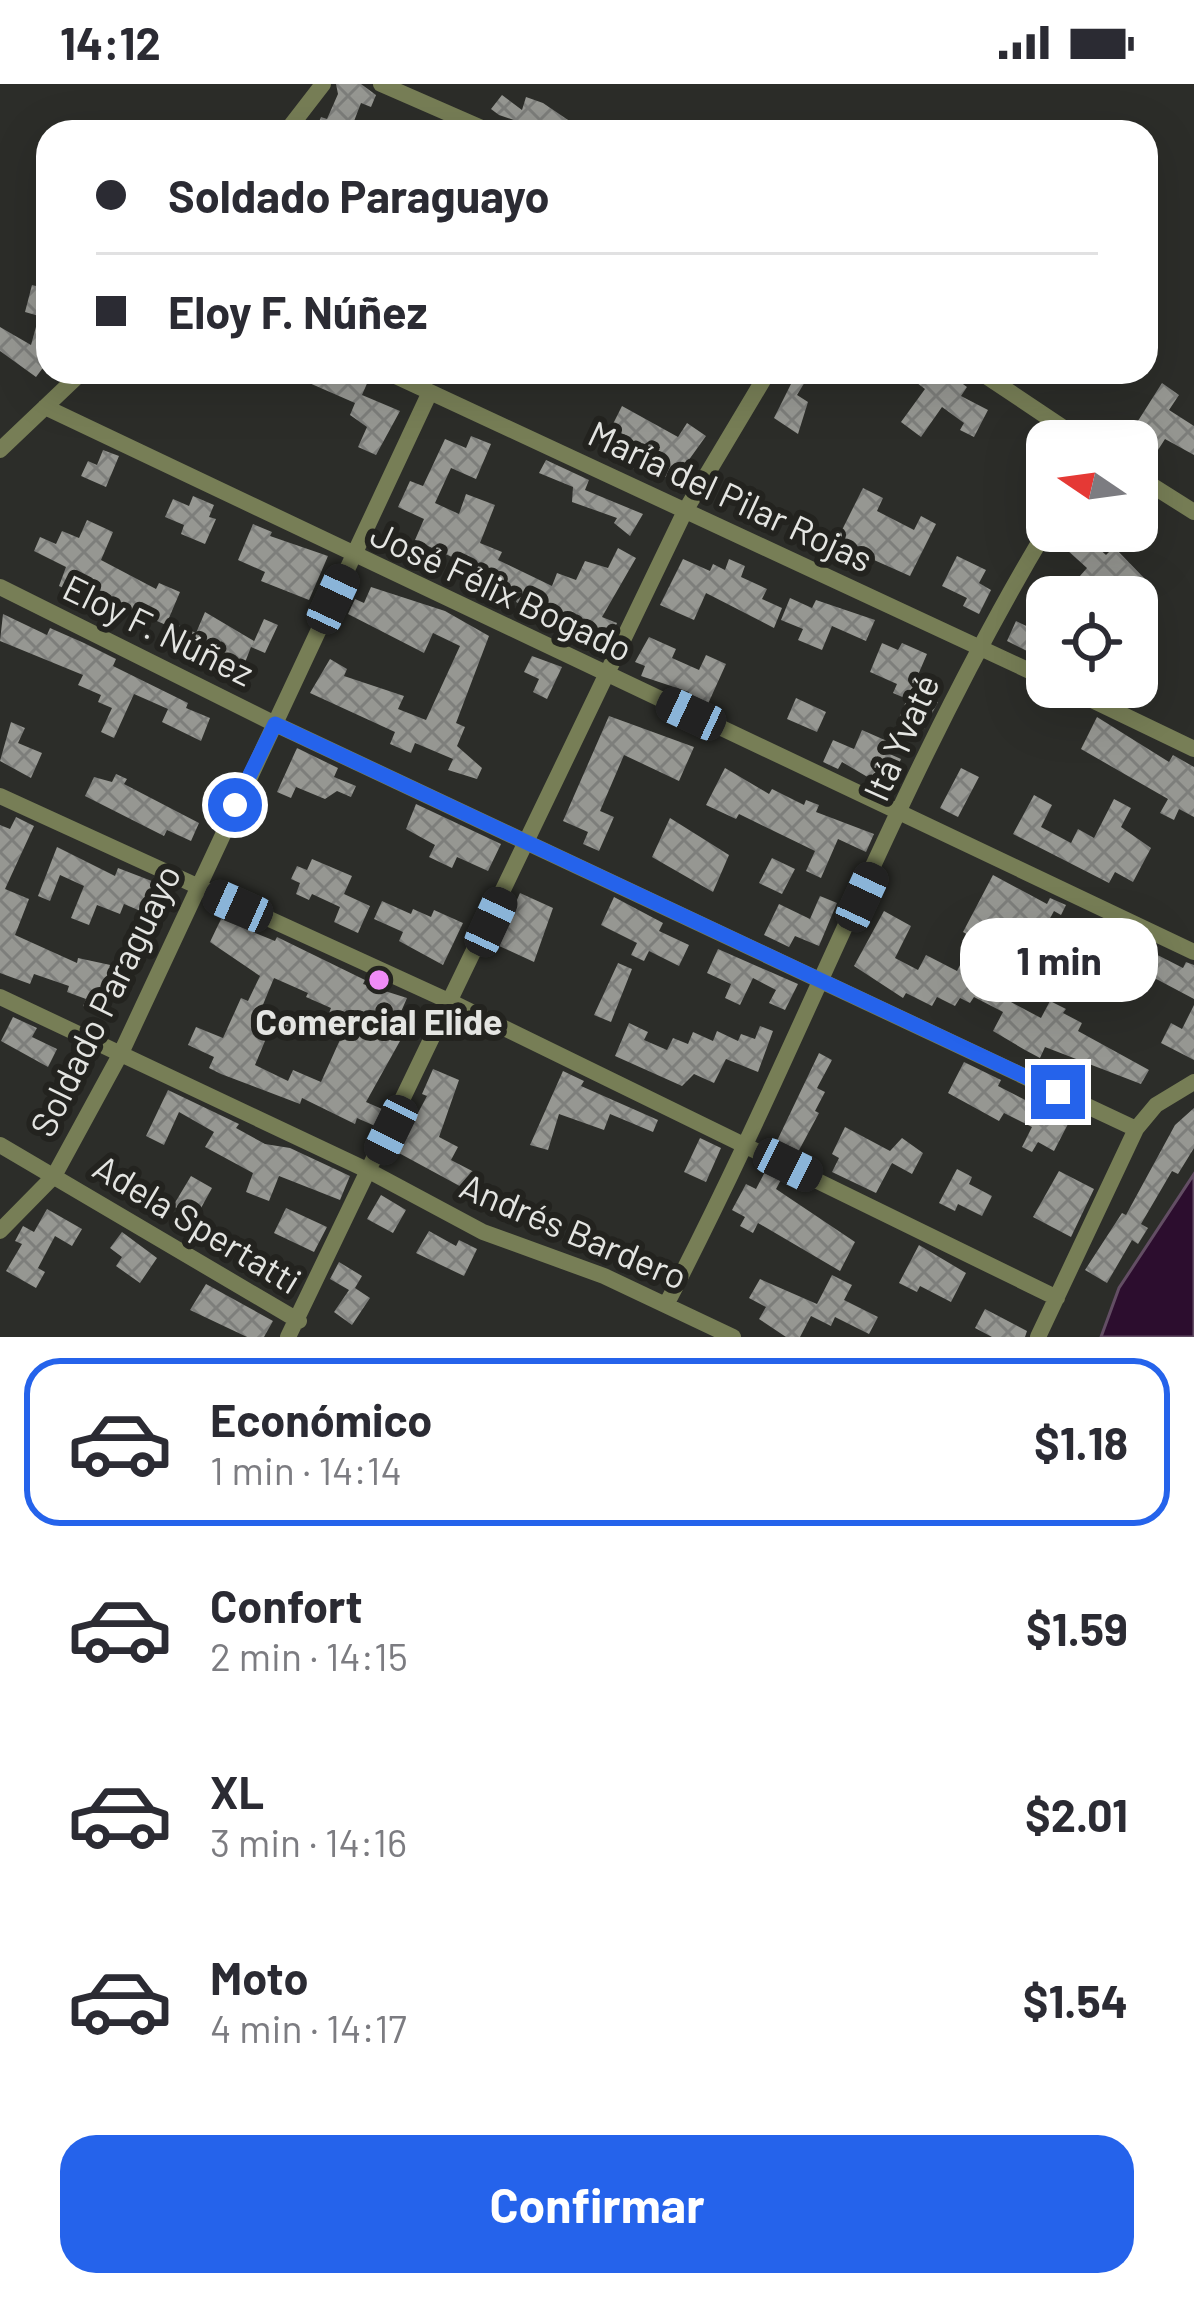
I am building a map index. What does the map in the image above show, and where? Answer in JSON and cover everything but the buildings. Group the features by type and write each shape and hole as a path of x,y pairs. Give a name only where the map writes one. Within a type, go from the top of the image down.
{"street":[{"path":"295,120 323,84"},
{"path":"381,84 464,120"},
{"path":"0,450 69,384"},
{"name":"María del Pilar Rojas","path":"413,384 1026,669"},
{"path":"288,1337 453,1003 685,511 761,384"},
{"path":"998,384 1052,420"},
{"name":"Soldado Paraguayo","path":"0,1231 54,1176 121,1053 195,886 430,392"},
{"name":"José Félix Bogado","path":"45,407 1194,952"},
{"path":"1158,489 1194,512"},
{"name":"Itá Yvaté","path":"667,1303 749,1146 977,646 1033,552"},
{"name":"Eloy F. Núñez","path":"0,587 275,724 1136,1130"},
{"path":"1109,708 1194,748"},
{"path":"0,796 453,1003 1057,1298"},
{"name":"Andrés Bardero","path":"0,997 371,1172 483,1232 667,1303 733,1337"},
{"path":"1038,1337 1136,1130 1156,1105 1194,1082"},
{"name":"Adela Spertatti","path":"0,1145 299,1321"}],"shaded area":[{"path":"1194,1174 1194,1337 1101,1337 1119,1288"}],"place":[{"name":"Comercial Elide","path":"379,980"}],"route":[{"path":"235,805 275,724 1058,1092"}]}
